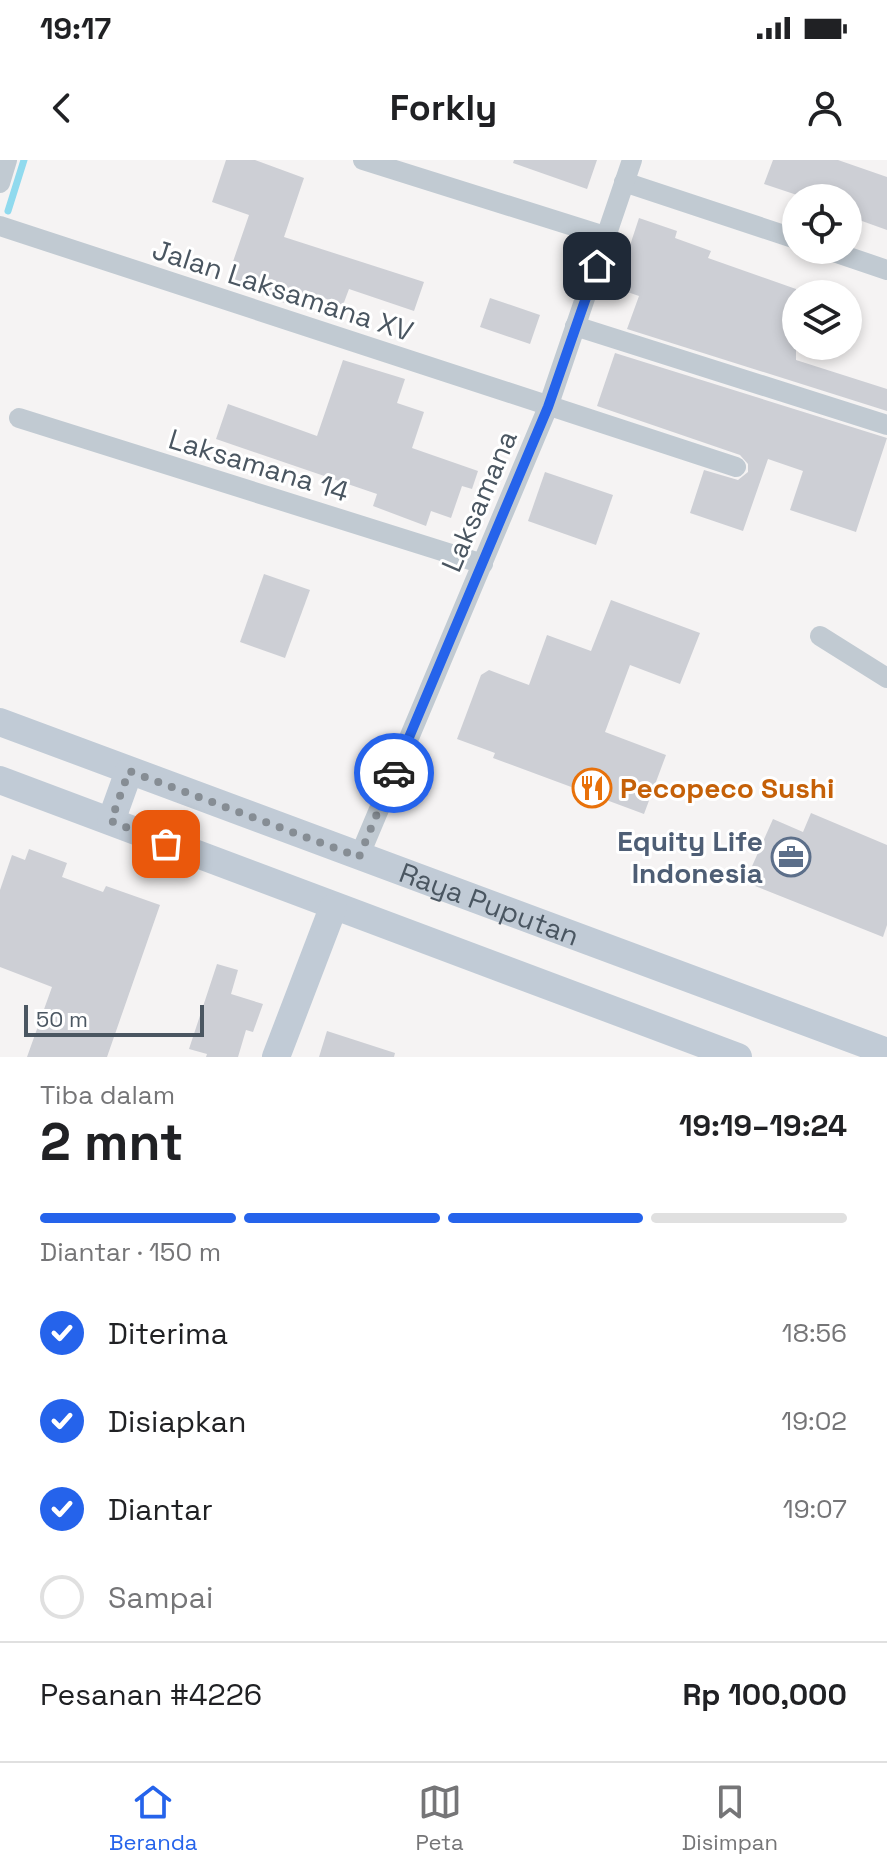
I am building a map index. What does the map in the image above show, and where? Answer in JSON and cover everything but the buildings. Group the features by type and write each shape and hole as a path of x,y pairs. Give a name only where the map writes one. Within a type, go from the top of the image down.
{"main road":[{"name":"Raya Puputan","path":"0,722 887,1052"},
{"path":"111,821 129,771"},
{"name":"Raya Puputan","path":"0,780 333,908 738,1057"},
{"path":"276,1057 333,908"}],"street":[{"path":"0,183 7,160"},
{"path":"363,160 608,237"},
{"name":"Laksamana","path":"359,857 548,407 632,160"},
{"path":"624,182 782,234"},
{"name":"Jalan Laksamana XV","path":"0,226 736,467"},
{"path":"862,262 887,270"},
{"path":"575,326 887,425"},
{"name":"Laksamana 14","path":"19,418 483,564"},
{"path":"820,636 887,678"}],"waterway":[{"path":"8,211 24,160"}],"way so far":[{"path":"166,844 111,821 129,771 359,857 394,773"}],"place":[{"name":"Pecopeco Sushi","path":"592,788"},
{"name":"Equity Life Indonesia","path":"791,857"}],"route":[{"path":"394,773 548,407 597,266"}]}
